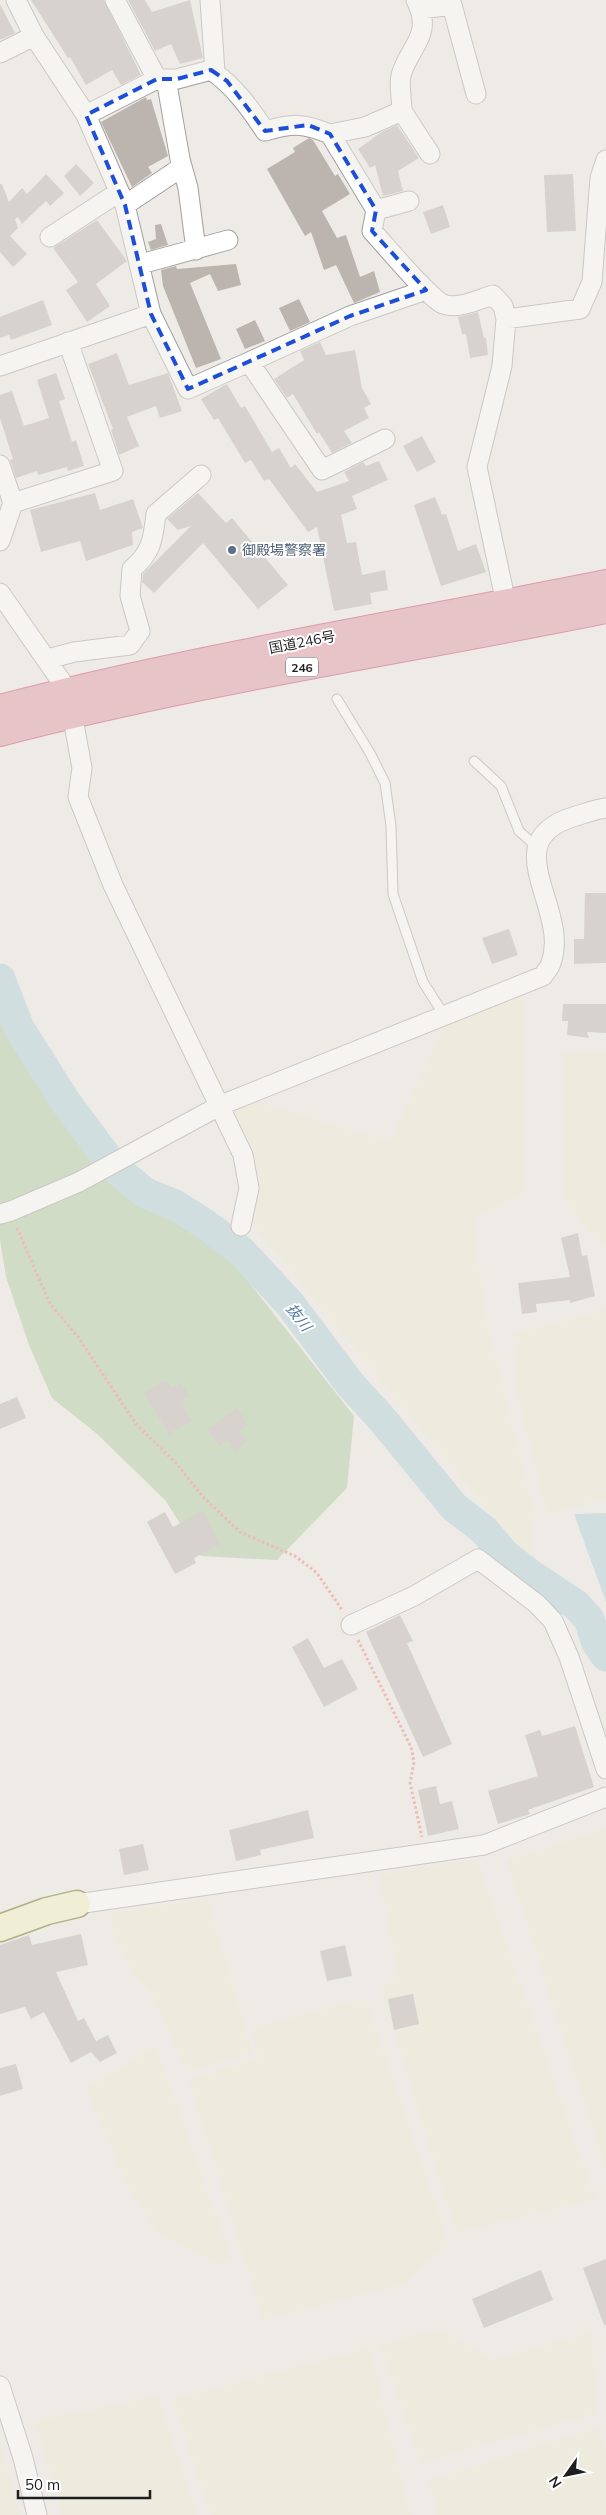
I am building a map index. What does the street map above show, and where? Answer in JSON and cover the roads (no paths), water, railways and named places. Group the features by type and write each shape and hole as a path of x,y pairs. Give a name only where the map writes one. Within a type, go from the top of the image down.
{"highway":[{"name":"246","path":"557,606 606,575"},
{"name":"国道246号","path":"0,709 70,702 557,606 606,584"},
{"name":"国道246号","path":"0,732 70,702 267,649 506,603 606,608"},
{"name":"246","path":"557,606 606,618"}],"street":[{"path":"16,0 34,36 86,115 122,198 141,264 151,314 188,389 350,316 426,290"},
{"path":"116,0 161,79 188,188 196,250"},
{"path":"210,0 214,72"},
{"path":"430,154 402,111 401,74 422,34 418,4 452,5 476,94"},
{"path":"0,53 34,36"},
{"path":"86,115 161,79 177,79 211,70 227,81 265,131 285,126 308,125 330,134 365,127 402,111"},
{"path":"330,134 376,210 372,230 426,290 443,304 460,305 493,295 503,306 506,319 502,366 477,467 506,603"},
{"path":"506,319 580,308 592,282 600,178 606,160"},
{"path":"50,237 182,168"},
{"path":"376,210 409,201"},
{"path":"141,264 228,240"},
{"path":"0,366 151,314"},
{"path":"13,503 113,470 68,342"},
{"path":"249,362 322,470 385,439"},
{"path":"0,465 13,503 0,541"},
{"path":"48,660 74,652 130,645 140,631 130,596 132,569 145,558 151,545 156,514 201,475"},
{"path":"0,593 36,647 48,660 70,702 82,768 78,797 113,885 221,1105 245,1163 249,1188 241,1226"},
{"path":"6,1212 101,1170 221,1105 543,976 551,964 554,933 535,855 538,840 557,821 606,808"},
{"path":"351,1625 414,1596 478,1559 537,1604 553,1621 569,1657 606,1769"},
{"path":"0,1928 47,1911 78,1904 484,1845 606,1797"},
{"path":"0,2386 23,2458 37,2515"}],"lane":[{"path":"337,699 370,753 385,783 391,826 393,894 423,982 444,1015"},
{"path":"474,761 501,786 519,831 537,847"}],"water":[{"path":"606,1513 606,1602 574,1514"}],"waterway":[{"name":"抜川","path":"0,979 19,1028 65,1101 114,1167 145,1193 175,1205 205,1224 242,1252 290,1304 350,1384 382,1419 454,1507 484,1530 505,1555 576,1605 589,1619 597,1643 606,1656"}],"place":[{"name":"御殿場警察署","path":"232,550"}]}
